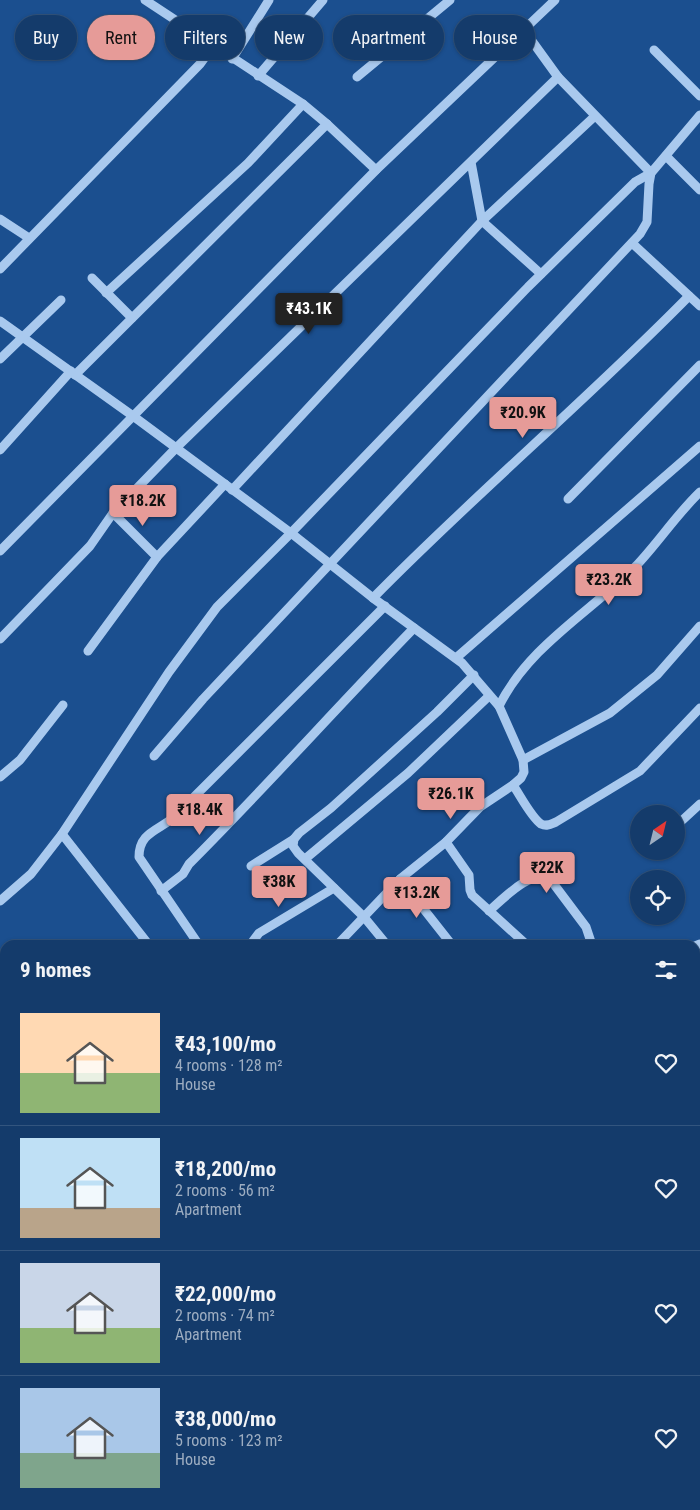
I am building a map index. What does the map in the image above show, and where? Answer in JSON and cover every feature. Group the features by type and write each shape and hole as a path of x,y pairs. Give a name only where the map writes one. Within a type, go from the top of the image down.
{"street":[{"path":"145,0 167,15"},
{"path":"157,8 163,0"},
{"path":"245,39 270,0"},
{"path":"258,76 323,0"},
{"path":"357,76 450,0"},
{"path":"535,19 555,0"},
{"path":"535,45 558,77 651,173"},
{"path":"654,50 700,96"},
{"path":"0,269 203,60"},
{"path":"234,60 303,104 376,170"},
{"path":"0,551 376,170 492,60"},
{"path":"0,639 90,546 113,514 176,448 558,77"},
{"path":"106,293 248,163 303,104"},
{"path":"0,901 31,874 62,834 169,672 217,607 541,274 635,182 651,173 700,115"},
{"path":"88,651 157,557 228,487 482,221 596,116"},
{"path":"0,450 73,373 132,318 327,124"},
{"path":"666,156 700,190"},
{"path":"471,162 482,221 541,274"},
{"path":"154,756 204,699 640,234 647,222 648,184 651,173"},
{"path":"0,219 29,238"},
{"path":"632,243 700,306"},
{"path":"92,278 132,318"},
{"path":"373,598 418,552 635,351 689,296"},
{"path":"0,359 61,300"},
{"path":"0,321 133,416 291,533 373,598 456,658 474,675 489,696 499,706 523,760 524,772 521,778 480,807 446,842 400,879 342,940"},
{"path":"568,499 700,365"},
{"path":"456,658 700,446"},
{"path":"499,706 508,689 532,658 634,567 700,492"},
{"path":"113,514 157,557"},
{"path":"196,940 138,857 139,847 143,838 173,818 384,606"},
{"path":"523,760 610,713 656,675 700,626"},
{"path":"161,890 183,874 189,864 254,799 352,691 414,628"},
{"path":"251,866 294,839 332,808 437,712 474,675"},
{"path":"305,860 408,774 489,696"},
{"path":"0,777 20,760 63,705"},
{"path":"513,785 534,818 542,824 549,825 640,771 700,708"},
{"path":"685,818 700,804"},
{"path":"62,834 145,940"},
{"path":"294,839 293,846 305,860 364,917 383,940"},
{"path":"446,842 469,875 472,895 521,940"},
{"path":"489,911 526,881 544,875 550,879 586,927 590,940"},
{"path":"400,879 448,940"},
{"path":"254,940 259,933 334,888"}]}
